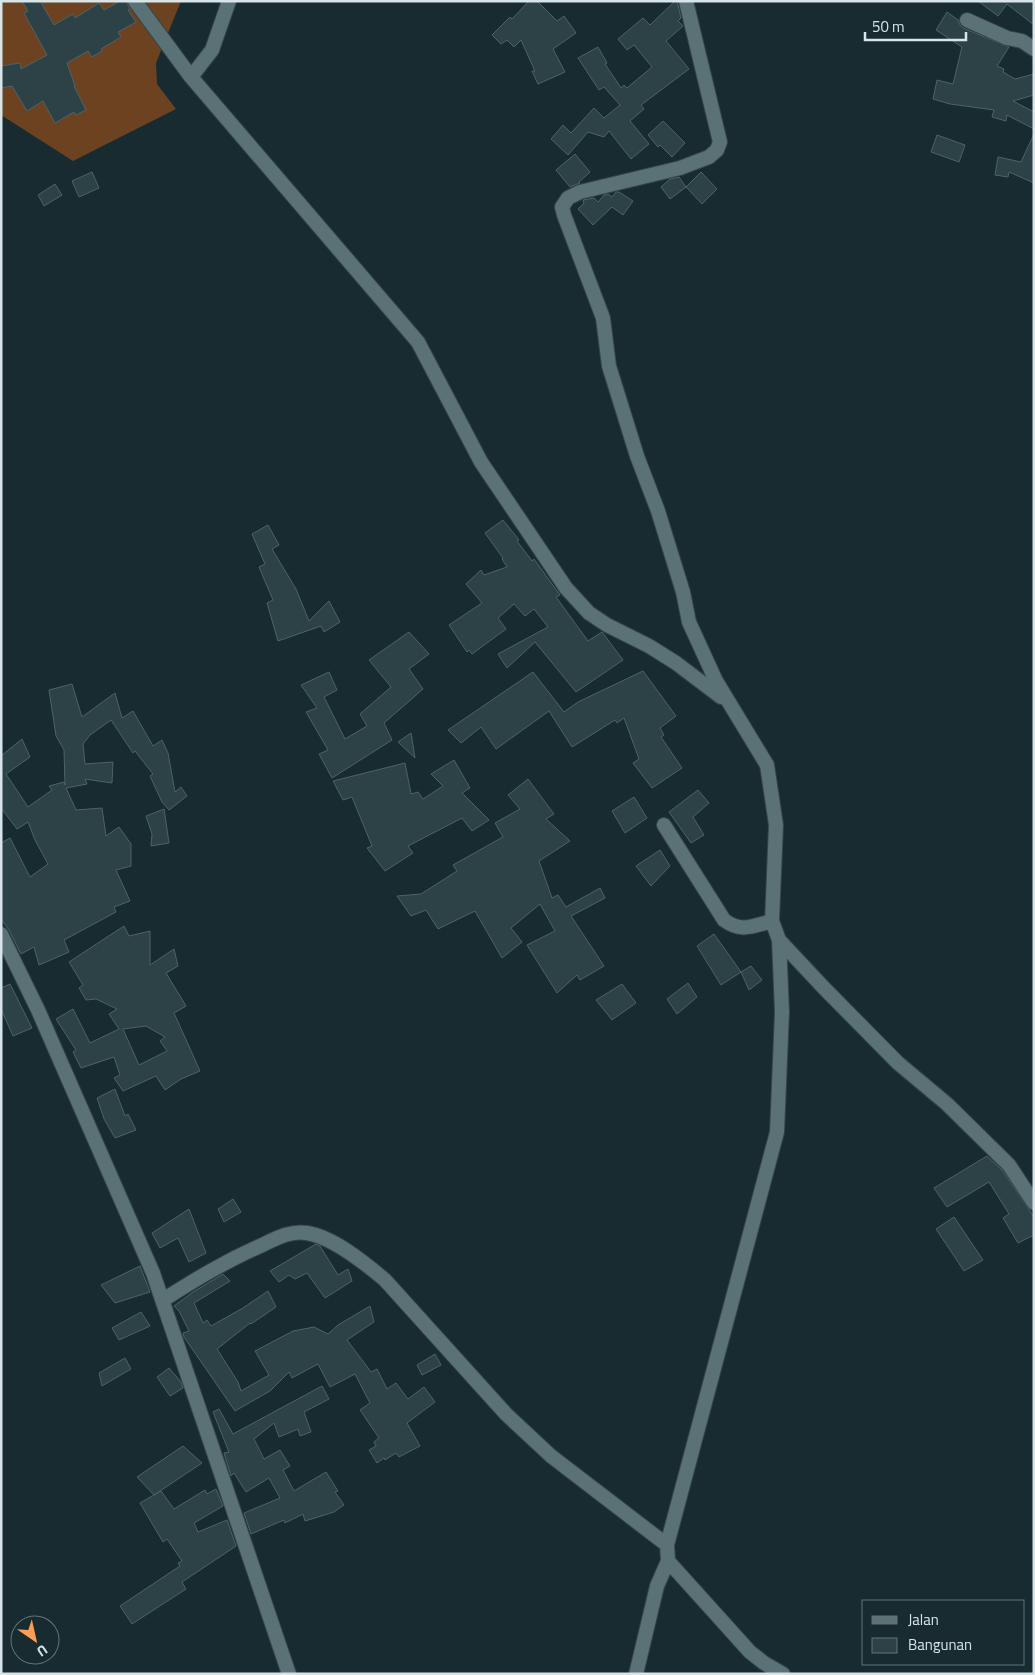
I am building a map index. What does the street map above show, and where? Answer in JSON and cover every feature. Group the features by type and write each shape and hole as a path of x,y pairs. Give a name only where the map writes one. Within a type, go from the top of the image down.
{"street":[{"path":"135,1 191,77 418,342 481,462 566,588 589,613 676,663 731,704"},
{"path":"191,77 212,50 229,1"},
{"path":"636,1674 657,1586 668,1561 667,1545 777,1132 782,1012 779,940 772,921 776,825 767,765 716,681 689,622 683,592 661,520 637,456 609,366 603,318 562,207 568,198 580,192 680,168 709,158 717,150 720,142 686,1"},
{"path":"967,20 1007,38 1022,41 1034,48"},
{"path":"664,825 724,920 733,927 742,929 772,921"},
{"path":"1,934 42,1019 153,1273 289,1674"},
{"path":"779,940 898,1064 947,1104 1009,1165 1034,1203"},
{"path":"163,1300 219,1265 283,1235 295,1232 317,1235 347,1251 385,1280 506,1414 523,1430 551,1456 667,1545"},
{"path":"668,1561 750,1652 764,1664 783,1674"}],"shaded area":[{"path":"1,1 181,1 156,63 157,84 176,109 73,161 1,115"}],"building":[{"path":"22,1 40,1 54,25 73,14 75,18 99,3 104,10 120,1 126,1 130,9 128,10 136,22 118,32 121,37 92,57 88,51 67,63 74,86 86,110 76,115 74,112 55,123 43,101 27,111 12,86 1,88 1,66 20,63 21,69 47,55 24,13 28,11"},
{"path":"529,1 537,1 557,21 564,16 576,33 553,49 565,72 538,84 532,71 535,71 521,40 514,47 507,40 501,44 492,35 510,17 512,19"},
{"path":"677,1 681,18 678,21 683,26 666,41 689,69 641,105 644,109 630,121 649,144 631,159 609,131 604,137 588,132 568,155 551,139 563,125 571,133 594,108 604,118 620,105 604,87 599,90 578,58 598,47 607,63 605,64 621,88 624,85 627,88 652,67 634,45 627,50 618,39 643,18 650,25"},
{"path":"978,1 1034,1 1034,25 1007,4 998,16"},
{"path":"947,12 958,20 963,28 1009,47 997,66 1004,69 1003,72 1015,79 1034,74 1034,95 1013,101 1034,112 1034,129 1007,115 1006,121 992,117 994,110 950,104 933,99 937,80 953,84 962,47 936,30"},
{"path":"663,121 685,143 672,157 660,145 658,147 648,135"},
{"path":"1034,134 1034,183 1009,172 1008,177 995,175 998,157 1021,162"},
{"path":"937,135 965,145 959,162 931,152"},
{"path":"575,154 590,172 580,183 570,187 556,170"},
{"path":"92,172 99,188 79,197 72,181"},
{"path":"701,172 717,189 702,204 686,187"},
{"path":"679,177 686,187 670,199 661,187 670,179"},
{"path":"55,184 62,195 44,206 38,195"},
{"path":"616,192 633,201 623,215 612,207 593,225 578,209 584,203 583,200 594,198 598,202 604,195 608,194 612,197"},
{"path":"503,520 519,540 517,541 532,561 534,559 560,595 556,597 588,641 602,632 623,660 576,692 535,642 507,668 498,654 548,627 534,609 525,616 514,604 498,618 506,629 472,654 469,650 467,652 449,625 482,603 466,584 481,570 484,575 507,567 503,558 485,533"},
{"path":"268,525 279,545 272,549 296,589 309,621 329,601 340,622 324,632 321,626 278,641 267,603 273,600 259,567 265,564 252,534"},
{"path":"409,632 429,654 409,669 423,689 384,723 392,740 332,778 319,754 328,750 306,712 317,708 301,685 329,672 337,690 324,697 345,739 367,726 360,714 391,687 369,660"},
{"path":"643,671 676,716 660,728 664,735 661,737 682,768 652,788 633,763 639,759 624,718 617,723 615,720 572,747 549,711 496,749 481,727 461,743 448,730 533,672 564,712 578,702"},
{"path":"72,684 82,717 115,693 122,718 133,711 153,746 162,740 168,753 175,792 181,787 187,796 169,810 162,802 150,776 153,774 135,751 133,753 111,720 90,735 83,744 85,764 113,762 112,783 85,779 87,784 66,788 76,810 102,808 106,836 119,827 131,844 131,866 116,870 130,901 114,907 116,912 64,940 69,952 39,965 34,947 21,954 1,919 1,843 10,838 30,877 48,864 28,822 17,829 1,808 1,756 22,739 30,757 6,774 28,807 52,790 49,786 64,782 65,785 64,750 56,736 49,690"},
{"path":"411,733 415,758 398,742"},
{"path":"454,760 470,788 462,793 489,820 472,831 462,818 408,846 413,853 385,871 367,848 372,846 352,797 343,800 333,781 405,763 411,794 418,792 423,799 443,786 431,774"},
{"path":"528,779 554,814 546,819 570,841 539,861 552,898 558,895 566,907 600,888 605,898 571,916 604,966 580,980 577,975 557,993 527,945 555,931 540,904 511,928 522,942 502,958 475,911 438,929 426,910 411,916 397,896 421,894 457,871 453,865 503,837 495,823 520,809 508,795"},
{"path":"698,790 709,803 693,817 704,835 691,843 669,812"},
{"path":"634,797 647,818 625,833 612,811"},
{"path":"164,809 169,843 151,846 152,834 146,816"},
{"path":"660,850 670,866 651,886 636,866"},
{"path":"124,926 129,936 150,931 150,965 174,949 178,966 166,973 186,1006 174,1013 200,1071 181,1079 165,1090 156,1076 123,1091 114,1078 120,1075 114,1057 81,1068 73,1052 76,1050 56,1019 73,1009 90,1043 119,1029 109,1014 117,1009 96,999 86,1000 79,988 83,985 69,962","holes":["146,1026 165,1037 160,1041 167,1051 139,1065 123,1029"]},
{"path":"714,934 741,972 721,985 697,946"},
{"path":"751,966 762,980 749,990 741,972"},
{"path":"688,983 697,997 677,1014 667,999"},
{"path":"10,984 32,1028 13,1036 1,1009 1,988"},
{"path":"622,984 636,1003 612,1020 596,1000"},
{"path":"115,1089 125,1116 128,1114 136,1130 115,1138 104,1119 97,1098"},
{"path":"987,1156 1002,1170 1034,1217 1034,1235 1018,1243 1003,1218 1009,1214 989,1182 947,1207 934,1188"},
{"path":"233,1199 241,1212 224,1222 218,1209"},
{"path":"189,1209 206,1253 189,1262 178,1238 160,1248 152,1233"},
{"path":"954,1217 983,1260 964,1271 936,1229"},
{"path":"316,1244 320,1246 338,1275 348,1269 352,1281 325,1298 307,1273 295,1279 289,1275 279,1282 270,1271"},
{"path":"140,1266 150,1292 115,1303 101,1285"},
{"path":"223,1274 230,1281 194,1303 203,1323 207,1320 211,1326 268,1291 276,1307 250,1323 217,1349 238,1382 241,1391 269,1375 255,1351 293,1331 314,1327 328,1334 338,1325 370,1306 374,1322 347,1340 371,1372 377,1369 387,1389 396,1383 408,1399 424,1387 435,1402 407,1423 420,1446 399,1457 396,1453 377,1463 369,1450 376,1446 374,1442 379,1438 360,1410 370,1403 355,1374 330,1387 318,1364 292,1378 289,1372 270,1391 235,1411 184,1337 183,1333 189,1331 179,1311 174,1306"},
{"path":"141,1312 150,1326 119,1340 112,1328"},
{"path":"435,1354 441,1365 422,1375 417,1365"},
{"path":"125,1358 131,1369 102,1386 99,1373"},
{"path":"169,1368 181,1382 183,1388 170,1396 157,1377"},
{"path":"322,1386 329,1399 304,1412 311,1432 300,1436 298,1429 279,1437 274,1423 254,1439 264,1459 280,1450 290,1466 283,1470 294,1491 326,1472 338,1491 335,1492 344,1505 334,1512 305,1521 303,1514 285,1523 284,1520 251,1534 244,1513 280,1498 269,1478 246,1492 234,1473 231,1476 224,1453 229,1452 213,1412 219,1409 233,1434"},
{"path":"183,1446 202,1463 154,1495 137,1477"},
{"path":"216,1489 223,1506 194,1523 198,1532 227,1520 236,1546 182,1582 186,1589 132,1624 120,1606 180,1566 178,1563 182,1561 167,1539 163,1542 140,1503 161,1491 174,1509 205,1490 207,1494"}]}
